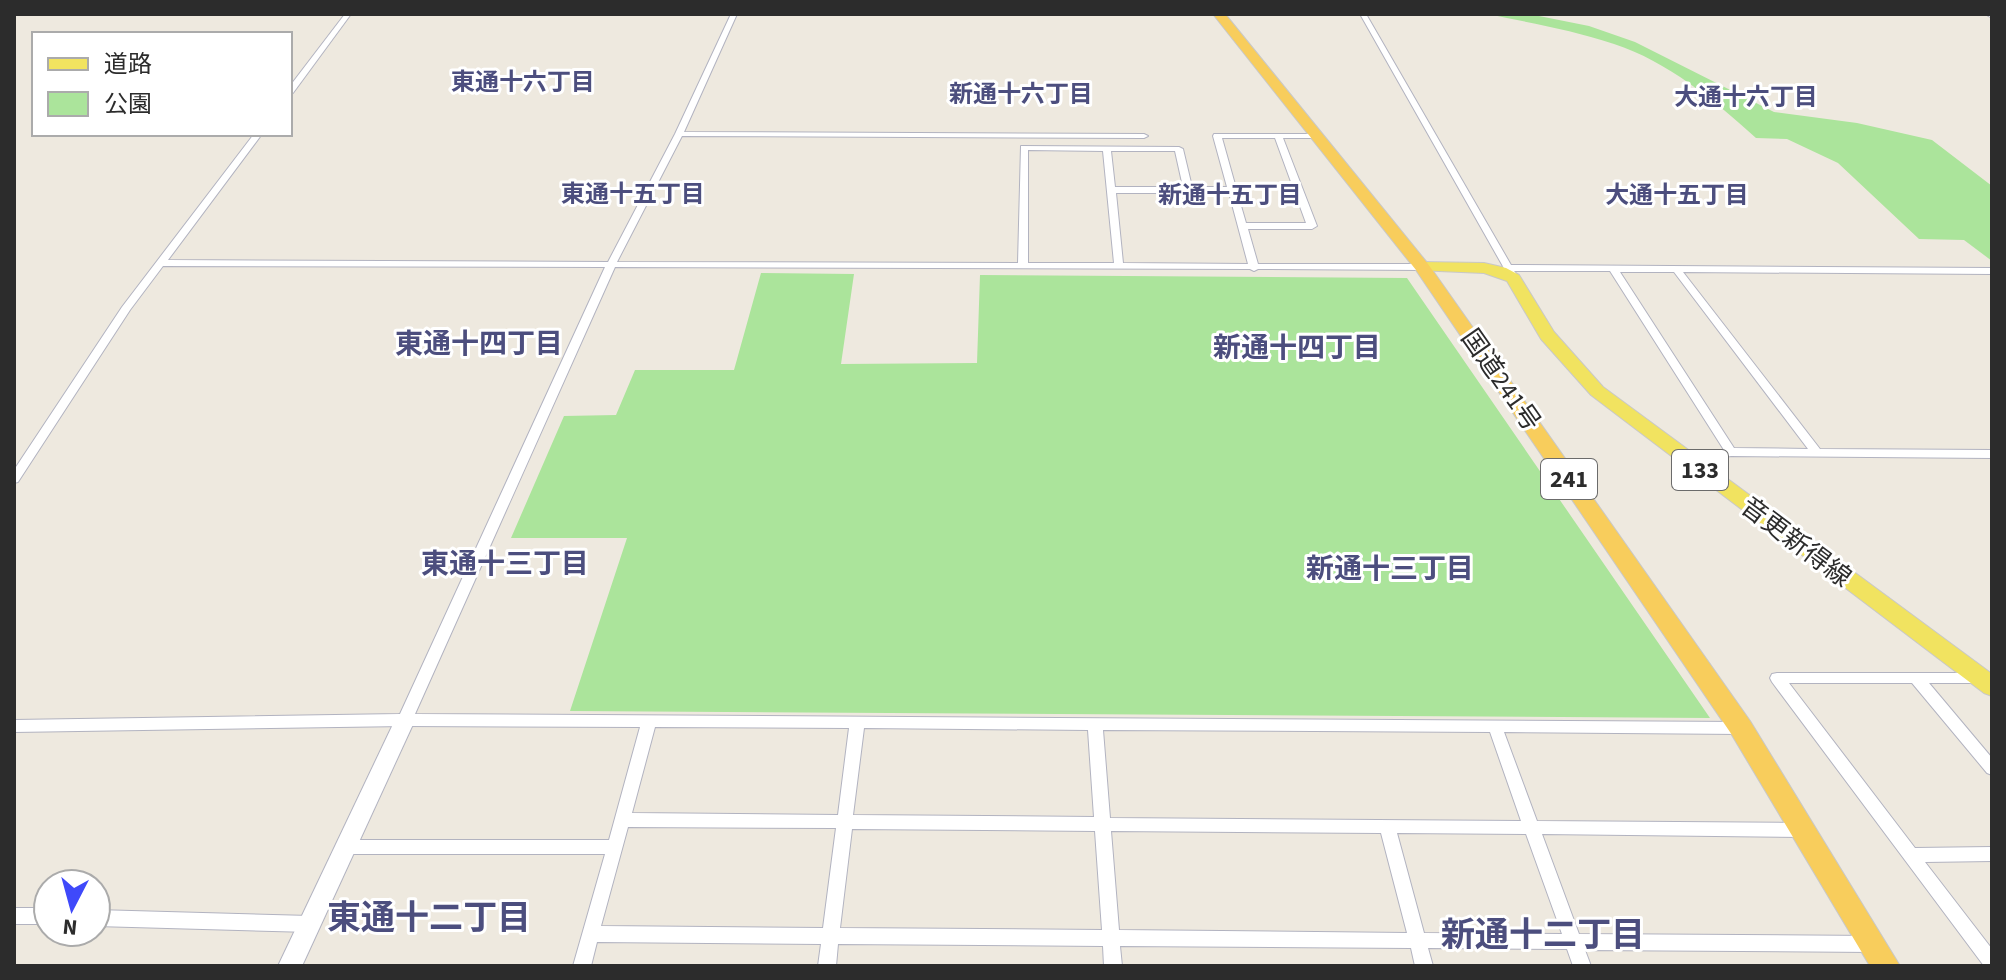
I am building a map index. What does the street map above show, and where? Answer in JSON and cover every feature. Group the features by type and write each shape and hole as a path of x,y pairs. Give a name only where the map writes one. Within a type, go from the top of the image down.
{"highway":[{"name":"国道241号","path":"1219,14 1422,267 1741,728 1886,966"}],"main road":[{"path":"1422,267 1484,268 1512,273"},
{"name":"音更新得線","path":"1512,273 1547,335 1597,391 1986,682"}],"street":[{"path":"292,88 348,14"},
{"path":"290,966 611,265 679,134 734,14"},
{"path":"1363,14 1512,273 1614,270 1992,271"},
{"path":"679,134 1144,136"},
{"path":"14,479 126,309 256,136"},
{"path":"1254,268 1217,136 1318,136"},
{"path":"1242,226 1312,226 1278,136"},
{"path":"1023,266 1024,148 1179,149 1188,190"},
{"path":"1107,148 1119,266"},
{"path":"1113,190 1234,190"},
{"path":"160,263 1422,267"},
{"path":"1614,270 1731,452"},
{"path":"1677,270 1817,453"},
{"path":"1686,460 1731,452 1992,454"},
{"path":"1986,682 1916,678 1777,678 1992,962"},
{"path":"1916,678 1992,769"},
{"path":"14,726 405,720 1741,728"},
{"path":"582,966 649,722"},
{"path":"827,966 857,723"},
{"path":"1095,724 1113,966"},
{"path":"1495,727 1582,966"},
{"path":"622,820 1804,830"},
{"path":"1387,826 1424,966"},
{"path":"346,847 615,847"},
{"path":"1910,855 1992,854"},
{"path":"112,918 310,924"},
{"path":"591,934 1873,944"}],"green space":[{"path":"1488,14 1529,14 1589,26 1635,42 1774,112 1857,123 1932,140 1992,186 1992,261 1964,240 1919,239 1838,163 1787,139 1756,138 1707,96 1634,51 1599,39"},
{"path":"761,273 854,274 841,364 977,363 980,275 1407,278 1710,718 570,711 627,538 511,538 564,416 616,415 635,370 734,370"}],"district":[{"name":"東通十六丁目","path":"523,82"},
{"name":"新通十六丁目","path":"1021,94"},
{"name":"大通十六丁目","path":"1746,97"},
{"name":"東通十五丁目","path":"633,194"},
{"name":"新通十五丁目","path":"1230,195"},
{"name":"大通十五丁目","path":"1677,195"},
{"name":"東通十四丁目","path":"479,344"},
{"name":"新通十四丁目","path":"1297,348"},
{"name":"東通十三丁目","path":"505,564"},
{"name":"新通十三丁目","path":"1390,569"},
{"name":"東通十二丁目","path":"429,918"},
{"name":"新通十二丁目","path":"1543,935"}]}
